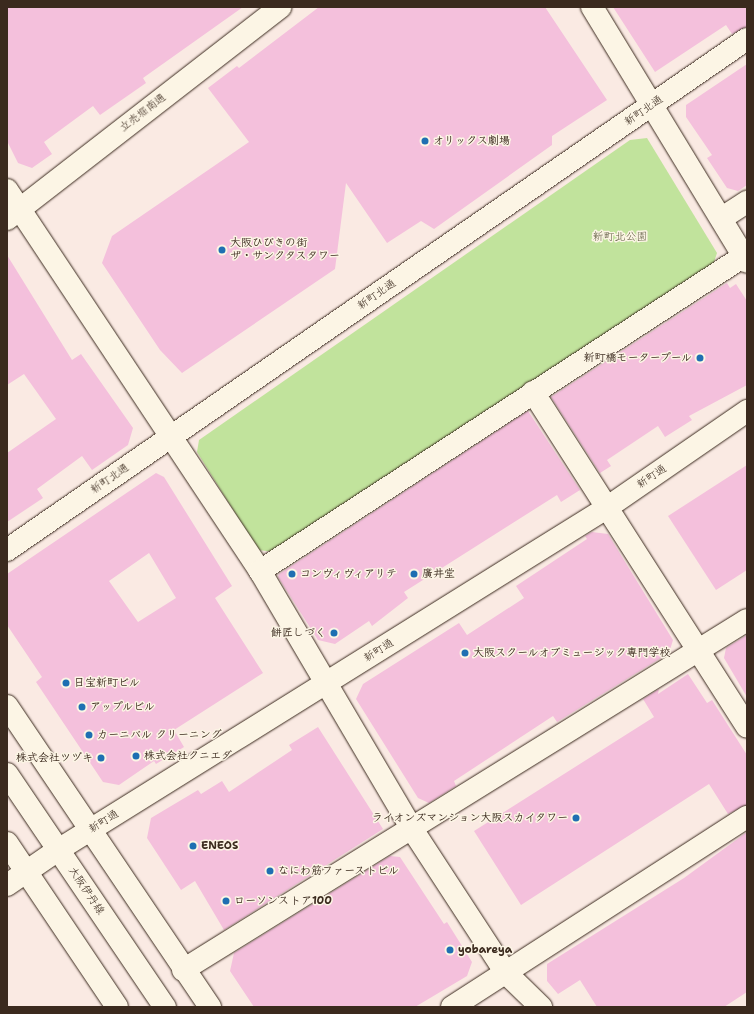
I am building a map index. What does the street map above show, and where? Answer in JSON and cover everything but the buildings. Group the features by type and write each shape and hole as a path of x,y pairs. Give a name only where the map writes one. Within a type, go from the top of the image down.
{"street":[{"name":"立売堀南通","path":"13,215 280,7"},
{"path":"260,571 533,392 745,259 722,218 592,7"},
{"name":"新町北通","path":"7,550 747,39"},
{"path":"7,190 13,215 170,438 260,571 324,685 412,829 506,973 541,1007"},
{"path":"722,218 747,202"},
{"path":"533,392 605,508 699,650 747,726"},
{"name":"新町通","path":"7,885 58,850 91,831 605,508 747,411"},
{"path":"183,970 747,620"},
{"path":"7,706 183,970 210,1007"},
{"name":"大阪伊丹線","path":"7,774 165,1007"},
{"path":"452,1007 747,817"},
{"path":"7,843 117,1007"}],"green space":[{"name":"新町北公園","path":"647,138 717,253 713,265 275,552 258,550 197,452 199,440 630,140"}],"place":[{"name":"オリックス劇場","path":"425,141"},
{"name":"大阪ひびきの街 ザ・サンクタスタワー","path":"222,250"},
{"name":"新町橋モータープール","path":"700,358"},
{"name":"コンヴィヴィアリテ","path":"292,574"},
{"name":"廣井堂","path":"414,574"},
{"name":"餅匠しづく","path":"334,633"},
{"name":"大阪スクールオブミュージック専門学校","path":"465,653"},
{"name":"日宝新町ビル","path":"66,683"},
{"name":"アップルビル","path":"82,707"},
{"name":"カーニバル クリーニング","path":"89,735"},
{"name":"株式会社クニエダ","path":"136,756"},
{"name":"株式会社ツヅキ","path":"101,758"},
{"name":"ライオンズマンション大阪スカイタワー","path":"576,818"},
{"name":"ENEOS","path":"193,846"},
{"name":"なにわ筋ファーストビル","path":"270,871"},
{"name":"ローソンストア100","path":"226,901"},
{"name":"yobareya","path":"450,950"}]}
